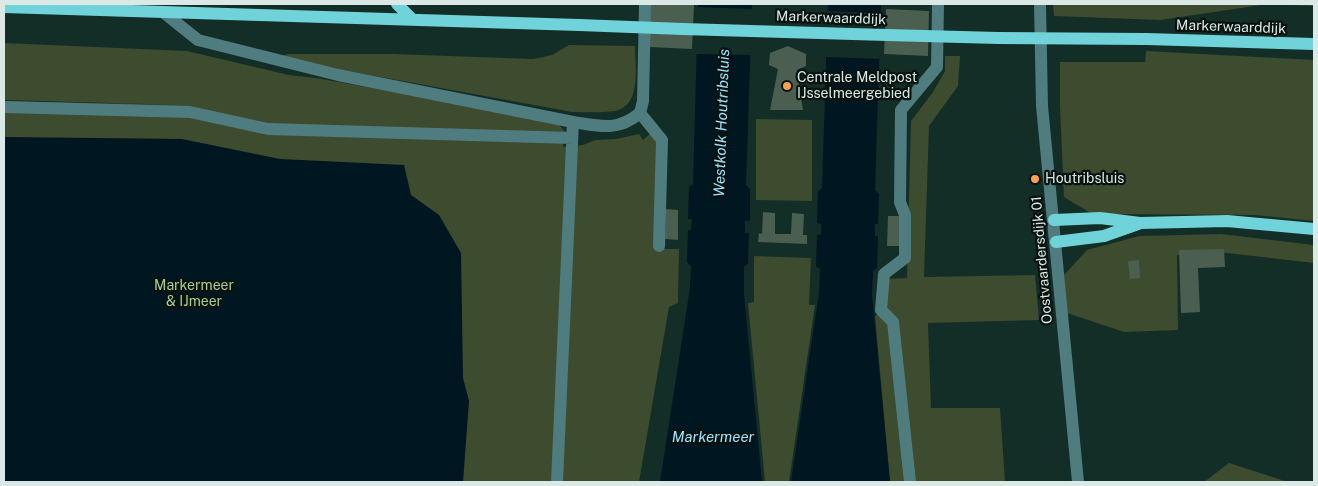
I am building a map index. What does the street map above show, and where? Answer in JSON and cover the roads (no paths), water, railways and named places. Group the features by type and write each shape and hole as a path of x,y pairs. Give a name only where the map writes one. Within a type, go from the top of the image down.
{"main road":[{"path":"397,4 412,19"},
{"name":"Markerwaarddijk","path":"4,7 981,38 1146,39 1314,44"},
{"path":"1054,220 1100,218 1140,223 1227,221 1314,230"},
{"path":"1056,242 1104,236 1140,223"}],"street":[{"path":"163,12 198,40 338,76 606,127 629,122 640,113 643,101 645,4"},
{"path":"910,482 893,322 881,310 884,274 905,258 905,215 900,202 901,110 936,67 938,4"},
{"name":"Oostvaardersdijk 01","path":"1040,4 1042,106 1078,482"},
{"path":"4,107 190,112 268,129 572,138"},
{"path":"640,113 662,140 659,246"},
{"path":"556,482 573,122"}],"water":[{"path":"698,4 752,4 746,185 750,189 750,221 745,221 745,233 749,233 748,264 744,267 744,294 762,482 660,482 690,288 691,266 687,262 688,230 691,230 692,219 688,219 689,187 693,184"},
{"path":"828,4 881,4 875,190 879,194 878,224 875,224 875,236 878,236 877,268 873,271 872,294 890,482 791,482 819,293 820,269 816,266 817,235 821,234 821,224 817,223 818,192 822,188"},
{"name":"Markermeer & IJmeer","path":"4,137 182,139 280,159 404,165 411,195 439,215 461,253 463,378 469,401 463,482 4,482"}],"place":[{"name":"Centrale Meldpost IJsselmeergebied","path":"787,86"},
{"name":"Houtribsluis","path":"1035,179"}],"water label":[{"name":"Westkolk Houtribsluis","path":"722,123"},
{"name":"Markermeer","path":"713,437"}]}
